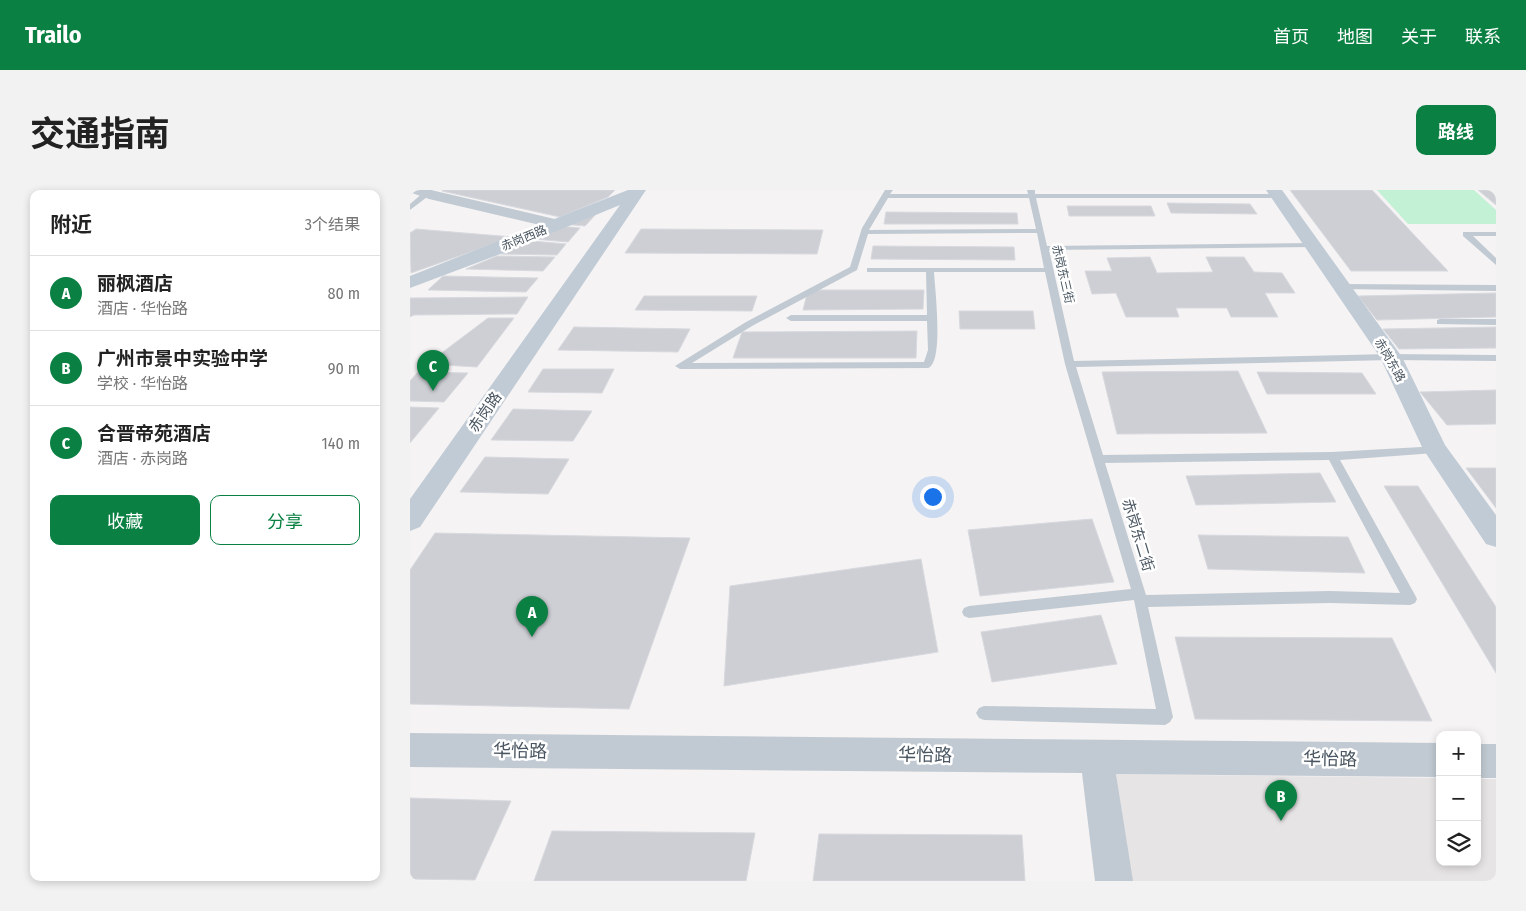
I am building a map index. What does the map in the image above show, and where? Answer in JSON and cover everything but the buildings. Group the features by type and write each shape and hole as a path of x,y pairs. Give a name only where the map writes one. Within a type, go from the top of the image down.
{"street":[{"name":"赤岗西路","path":"410,282 642,191"},
{"name":"赤岗路","path":"410,520 560,304 604,255 642,191"},
{"path":"422,192 556,224"},
{"name":"赤岗东路","path":"1276,193 1391,357 1435,448 1496,536"},
{"name":"华怡路","path":"410,750 1436,760"},
{"path":"1097,757 1114,881"},
{"path":"1481,761 1496,761"}],"lane":[{"path":"410,208 422,192"},
{"path":"930,270 933,350 928,365 680,366 749,324 854,268 865,232 887,193 1276,193"},
{"name":"赤岗东三街","path":"1031,193 1070,364"},
{"path":"865,232 1040,232"},
{"path":"1496,234 1466,234 1496,263"},
{"path":"1044,248 1312,245"},
{"path":"870,270 1049,270"},
{"path":"1342,288 1496,288"},
{"path":"791,318 932,318"},
{"path":"1440,322 1496,322"},
{"path":"1070,364 1391,357 1496,358"},
{"name":"赤岗东二街","path":"984,713 1165,718 1140,598 1070,364"},
{"path":"1097,459 1332,456 1435,448"},
{"path":"968,612 1140,598 1330,597 1410,599 1332,456"}],"shaded area":[{"path":"1116,774 1436,778 1436,866 1481,866 1481,779 1496,779 1496,881 1132,881"}],"green space":[{"path":"1377,190 1474,190 1496,210 1496,224 1408,224"}],"place":[{"name":"合晋帝苑酒店","path":"433,391"},
{"name":"丽枫酒店","path":"532,637"},
{"name":"广州市景中实验中学","path":"1281,821"}]}
